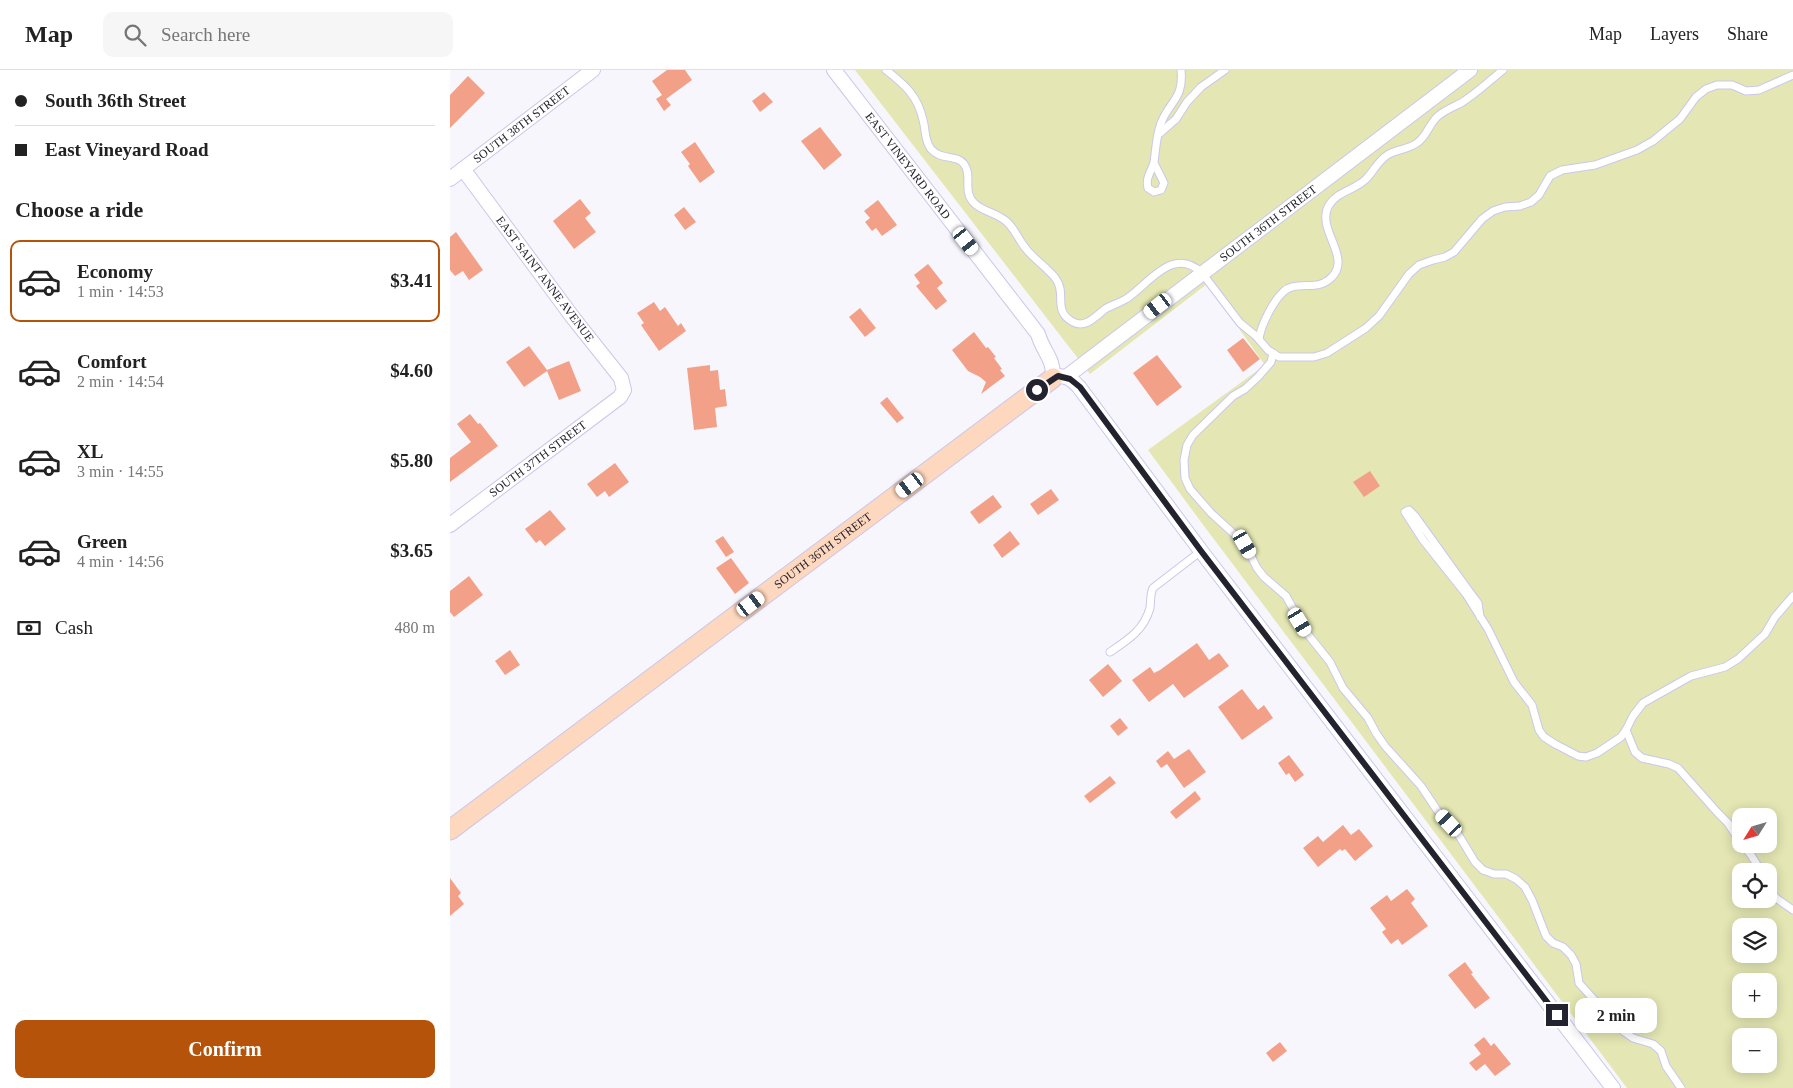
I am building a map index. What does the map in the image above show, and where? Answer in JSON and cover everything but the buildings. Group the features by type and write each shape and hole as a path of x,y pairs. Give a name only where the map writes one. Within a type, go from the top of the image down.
{"street":[{"name":"SOUTH 38TH STREET","path":"450,178 593,70"},
{"name":"EAST VINEYARD ROAD","path":"834,70 1038,334 1042,346 1050,357 1053,368 1059,378"},
{"name":"SOUTH 36TH STREET","path":"450,830 1202,273 1470,70"},
{"name":"EAST SAINT ANNE AVENUE","path":"463,169 574,319 621,378 624,390"},
{"path":"1059,378 1070,379 1080,387 1201,551 1613,1088"},
{"name":"SOUTH 37TH STREET","path":"450,526 620,397 624,390"}],"lane":[{"path":"886,70 914,95 923,117 926,141 932,150 941,157 957,158 964,162 968,177 967,188 969,196 974,203 1006,220 1026,249 1057,280 1061,291 1061,309 1065,316 1074,323 1083,324 1091,321 1108,307 1126,299 1155,273 1172,265 1183,263 1195,266 1202,273 1240,323 1259,339 1268,350 1279,356 1314,357 1327,353 1366,328 1379,316 1409,274 1419,265 1445,258 1454,252 1482,219 1492,211 1532,202 1539,195 1550,176 1562,170 1595,166 1653,141 1680,120 1696,97 1706,89 1717,85 1732,85 1746,91 1759,90 1793,76"},
{"path":"1154,163 1157,138 1167,112 1179,95 1181,70"},
{"path":"1157,138 1161,131 1176,119 1193,94 1225,70"},
{"path":"1259,339 1269,311 1285,290 1292,287 1311,287 1322,283 1331,278 1337,270 1339,261 1326,227 1329,205 1347,189 1359,185 1366,179 1380,160 1390,153 1419,142 1436,117 1473,94 1503,70"},
{"path":"1273,353 1271,362 1258,377 1233,396 1193,434 1187,445 1184,460 1185,478 1190,489 1211,513 1245,544 1264,578 1286,596 1306,632 1330,662 1343,688 1364,712 1385,746 1421,786 1437,810 1458,834 1475,862 1483,870 1494,874 1506,874 1516,879 1525,887 1546,936 1571,955 1576,964 1580,983 1623,1032 1633,1038 1653,1044 1661,1051 1666,1066 1681,1088"},
{"path":"1480,617 1478,603 1415,516 1409,510 1405,512 1480,617 1497,646 1514,682 1532,705 1539,730 1544,737 1578,756 1586,757 1597,753 1621,738 1633,716 1643,703 1691,676 1725,667 1738,659 1765,634 1774,617 1793,596"},
{"path":"1110,652 1142,627 1149,611 1153,588 1201,551"},
{"path":"1626,730 1635,752 1642,758 1678,768 1732,829"},
{"path":"1777,899 1793,910"}],"green space":[{"path":"855,70 1793,70 1793,1088 1627,1088 1148,450 1265,365 1207,284 1090,374"}],"route":[{"path":"1037,390 1058,376 1066,377 1080,387 1201,551 1557,1015"}]}
